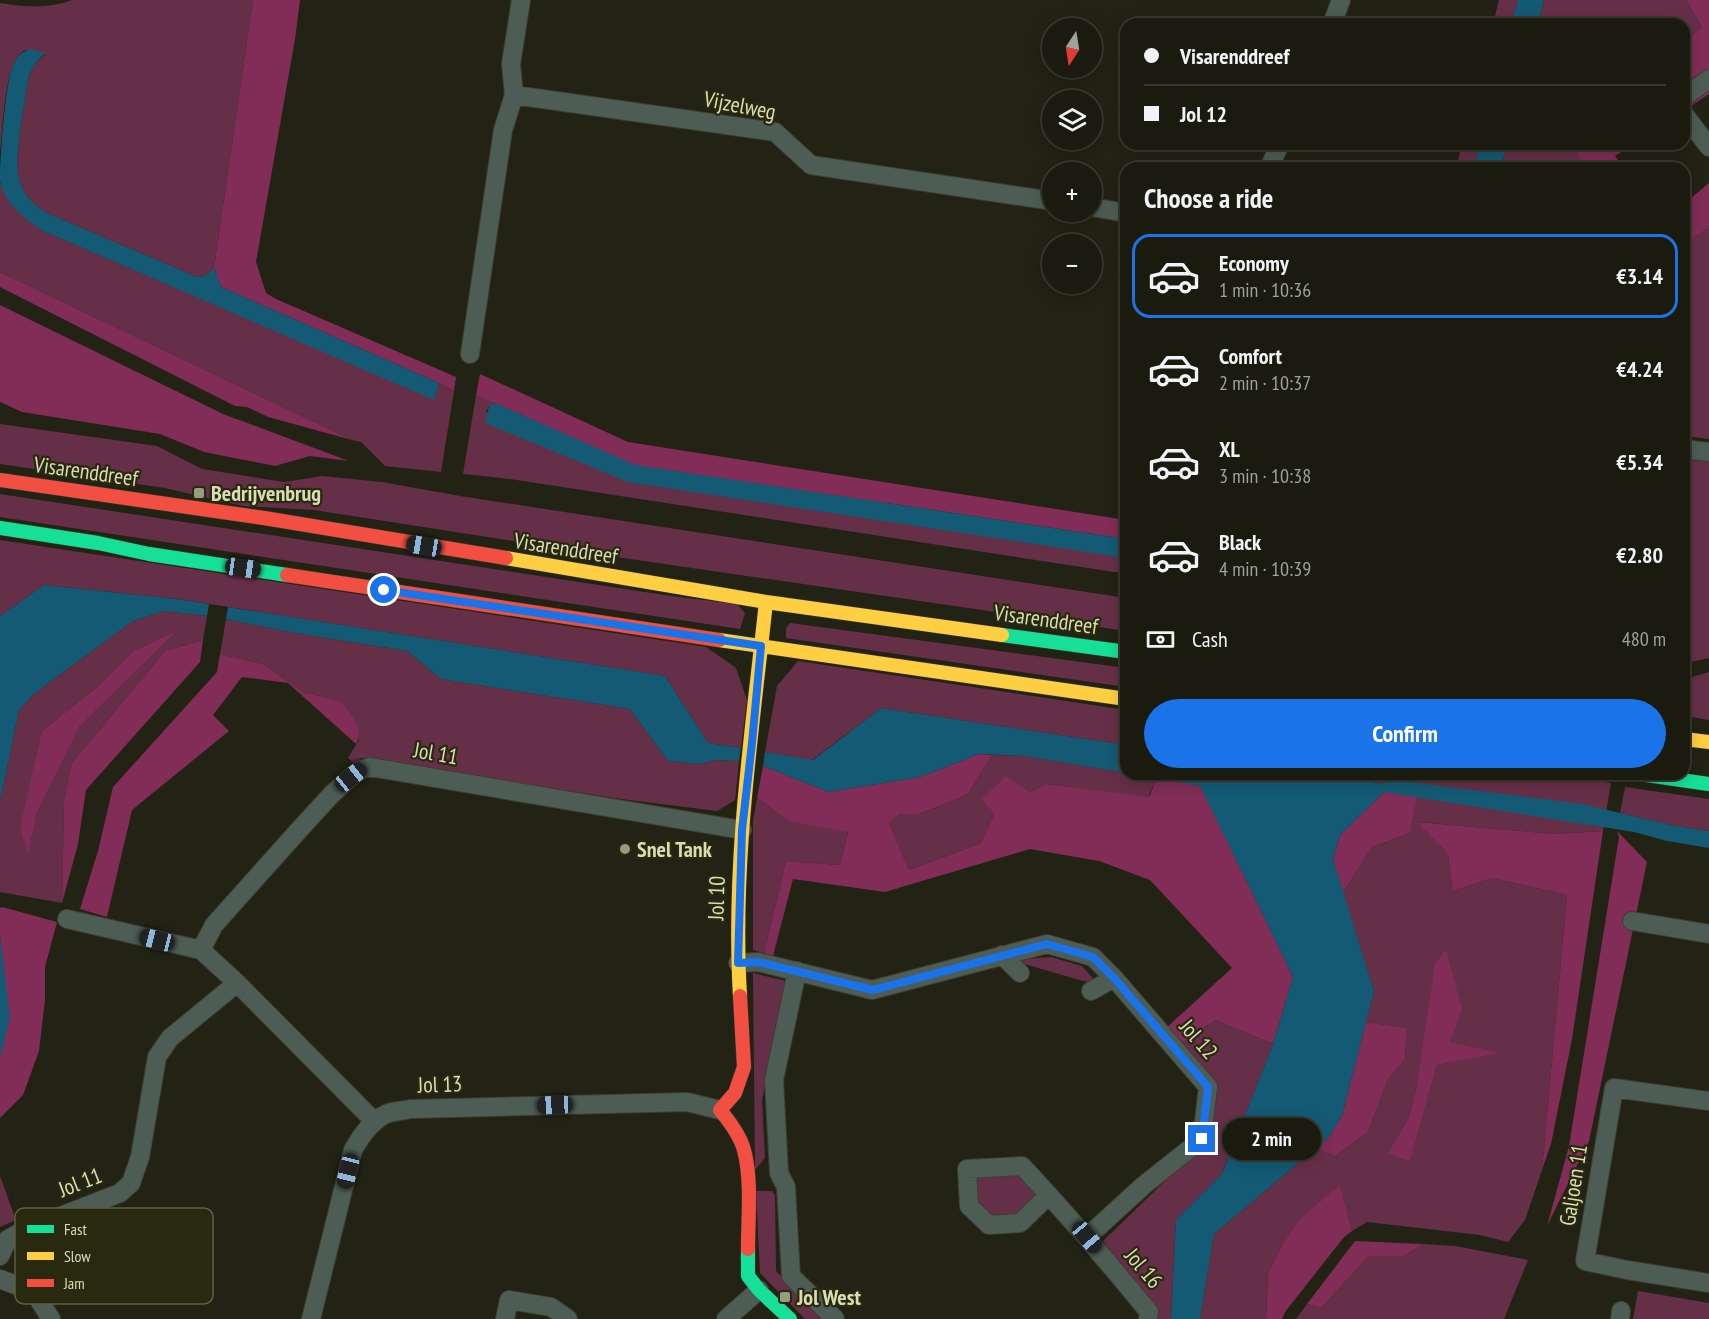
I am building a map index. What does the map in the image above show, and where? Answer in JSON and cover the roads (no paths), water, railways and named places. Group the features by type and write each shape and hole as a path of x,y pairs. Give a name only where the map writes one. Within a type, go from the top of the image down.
{"main road":[{"name":"Visarenddreef","path":"0,480 264,518 766,602 1120,651"},
{"path":"0,528 98,543 149,554 1120,698"},
{"name":"Jol 10","path":"720,1110 735,1093 744,1067 738,963 742,830 766,602"},
{"path":"1690,740 1709,742"},
{"path":"1681,780 1709,784"},
{"path":"720,1110 734,1127 744,1150 748,1181 748,1276 759,1290 790,1319"}],"street":[{"path":"470,354 503,130 514,95 511,64 520,0"},
{"path":"1334,18 1341,0"},
{"path":"1690,93 1709,79"},
{"name":"Vijzelweg","path":"514,95 775,132 811,165 1042,199"},
{"path":"1690,122 1709,147"},
{"path":"1102,209 1120,212"},
{"path":"1690,449 1709,452"},
{"name":"Jol 11","path":"201,951 214,925 325,801 360,770 370,767 742,830"},
{"path":"67,919 201,951 237,983 375,1121 353,1149 311,1319"},
{"path":"1632,921 1709,934"},
{"name":"Jol 12","path":"738,963 758,962 873,990 1047,944 1093,957 1114,978 1208,1087 1202,1139 1144,1185 1087,1237"},
{"path":"1002,955 1020,973"},
{"path":"797,971 774,1080 779,1173 786,1186 791,1276 836,1319"},
{"path":"1091,991 1114,978"},
{"name":"Jol 11","path":"81,1208 120,1193 132,1183 140,1157 157,1057 170,1038 237,983"},
{"name":"Galjoen 11","path":"1709,1101 1614,1088 1585,1261 1709,1283"},
{"name":"Jol 13","path":"375,1121 386,1114 410,1109 687,1102 720,1110"},
{"name":"Jol 16","path":"1049,1196 1020,1223 988,1226 969,1206 968,1169 1022,1166 1087,1237 1149,1312 1148,1319"},
{"path":"748,1181 779,1173"},
{"name":"Jol 11","path":"0,1256 8,1239 15,1235"},
{"path":"0,1279 15,1285"},
{"path":"726,1319 759,1290"},
{"path":"505,1319 509,1300 551,1307 568,1319"},
{"path":"41,1304 51,1319"}],"water":[{"path":"1518,0 1544,0 1540,18 1513,18"},
{"path":"31,49 45,53 29,75 20,130 18,172 22,187 34,204 47,213 197,277 205,276 214,268 221,287 439,383 434,400 41,230 22,215 10,203 2,189 1,157 11,72 19,56"},
{"path":"1478,150 1506,150 1502,162 1476,162"},
{"path":"495,403 635,465 1120,538 1120,557 628,482 485,423 489,406"},
{"path":"44,585 209,604 207,616 164,611 133,621 35,693 19,710 0,802 0,616"},
{"path":"228,607 665,676 708,743 741,748 739,761 714,760 700,764 668,761 630,709 441,679 407,651 289,632 226,619"},
{"path":"881,708 1120,744 1120,772 1024,756 979,754 920,777 829,792 763,766 765,752 813,760"},
{"path":"1166,780 1358,780 1385,784 1386,780 1394,780 1582,804 1671,825 1709,831 1709,848 1667,841 1634,832 1384,792 1340,835 1333,859 1374,991 1342,1116 1328,1138 1214,1234 1200,1319 1171,1319 1176,1220 1222,1174 1273,1044 1293,977 1200,786"},
{"path":"0,936 10,1018 0,1058"}],"place":[{"name":"Bedrijvenbrug","path":"199,493"},
{"name":"Snel Tank","path":"625,849"},
{"name":"Jol West","path":"785,1297"}]}
